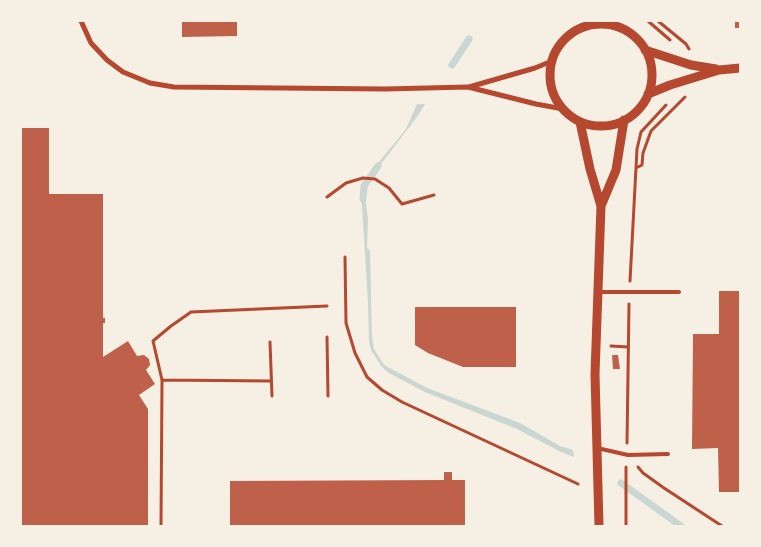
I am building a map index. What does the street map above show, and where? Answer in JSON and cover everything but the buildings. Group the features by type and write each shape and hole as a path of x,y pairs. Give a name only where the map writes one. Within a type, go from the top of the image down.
{"street":[{"path":"80,21 91,43 107,60 123,72 150,83 174,87 385,89 468,87 535,68 552,61"},
{"path":"574,32 577,21"},
{"path":"621,25 645,50 650,64 652,80 648,94 634,114 624,120 610,125 595,126 580,122 563,109 554,94 550,78 552,61 560,45 574,32 589,26 621,25"},
{"path":"645,50 692,65 719,70"},
{"path":"648,94 719,70 740,68"},
{"path":"468,87 563,109"},
{"path":"601,206 616,170 624,120"},
{"path":"580,122 590,169 601,206 595,374 599,526"}],"lane":[{"path":"598,292 680,292"},
{"path":"597,448 628,455 668,454"}],"path":[{"path":"648,21 675,44"},
{"path":"627,525 625,507 628,455 628,347 637,150 641,132 668,104"},
{"path":"327,197 346,183 363,178 375,180 389,188 402,204 434,195"},
{"path":"345,257 346,323 355,352 367,377 382,390 402,402 578,484"},
{"path":"161,526 162,380 153,342 190,312 327,306"},
{"path":"327,338 328,396"},
{"path":"270,342 272,396"},
{"path":"609,346 628,347"},
{"path":"162,380 271,381"},
{"path":"628,455 643,473 722,526"}],"shaded area":[{"path":"417,104 425,104 374,173 370,173 406,129"},
{"path":"361,189 364,189 368,219 367,248 370,251 372,336 374,349 384,365 427,388 520,423 560,446 573,450 574,457 517,429 425,392 389,373 382,367 371,350 369,341"}],"waterway":[{"path":"452,65 469,39"},
{"path":"363,199 364,186 378,166"},
{"path":"621,483 681,526"}]}
